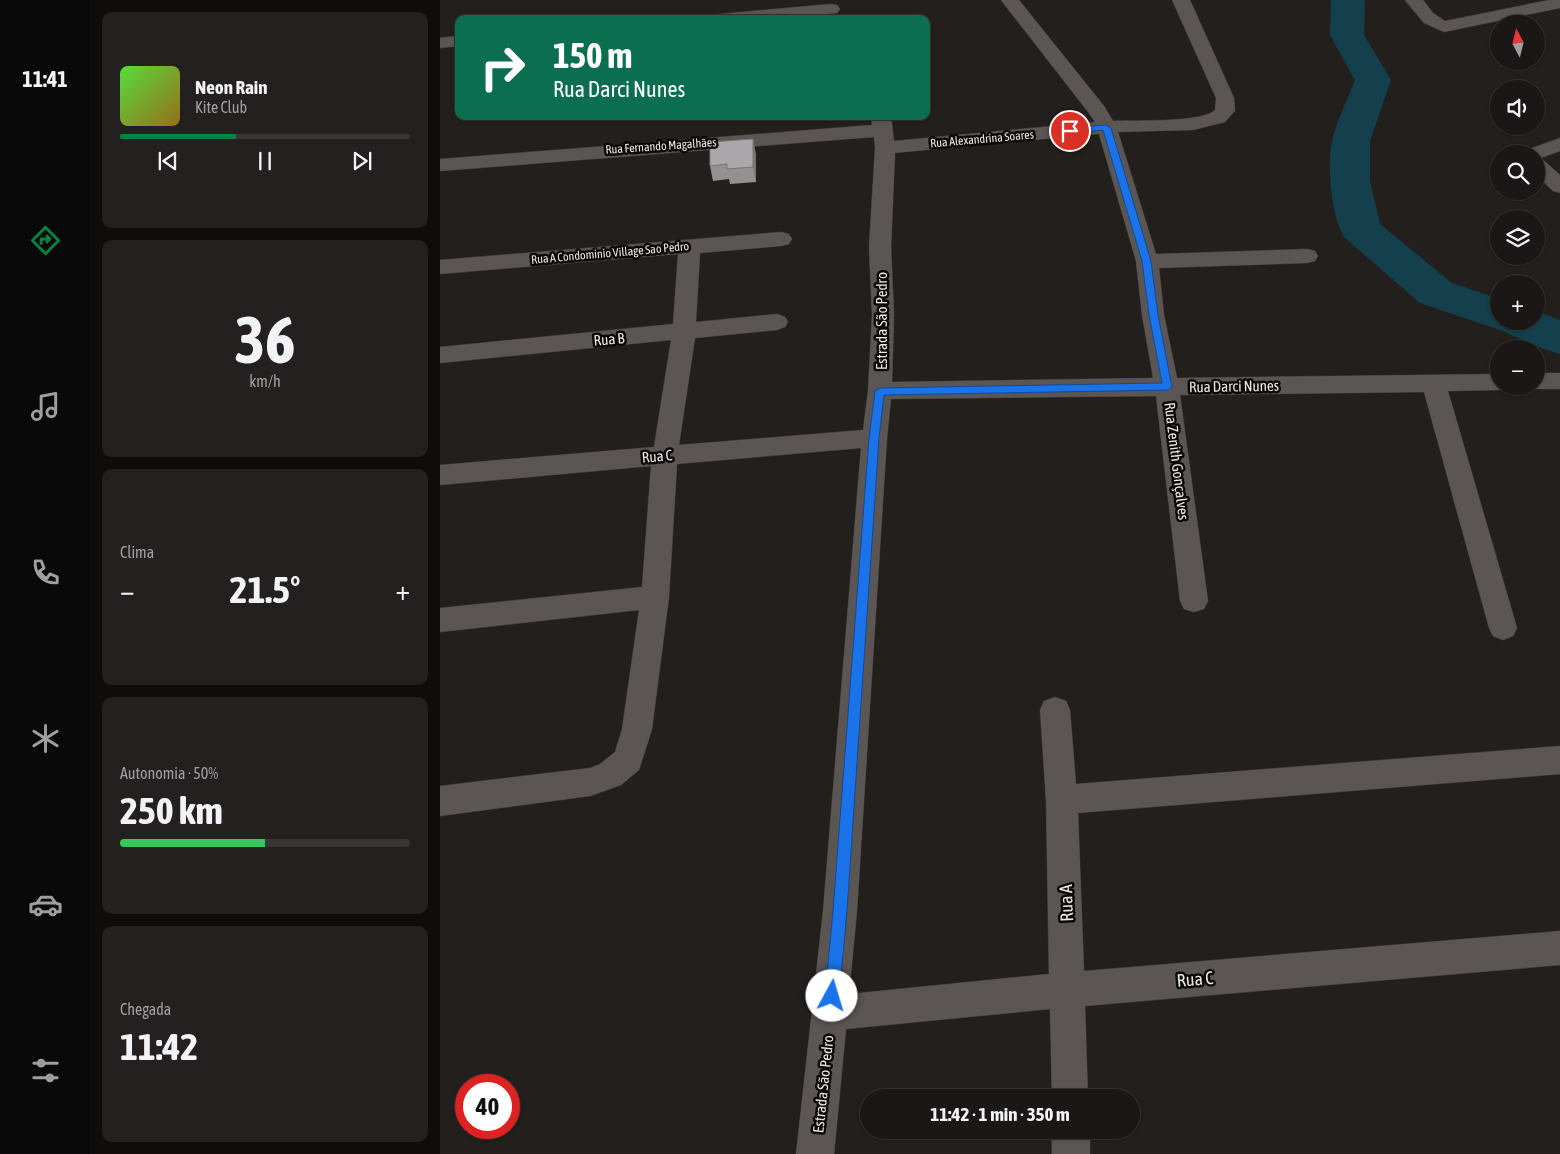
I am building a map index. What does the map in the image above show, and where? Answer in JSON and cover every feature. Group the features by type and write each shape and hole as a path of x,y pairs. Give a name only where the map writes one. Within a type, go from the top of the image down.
{"street":[{"name":"Rua Zenith Gonçalves","path":"1010,0 1088,98 1106,128 1147,261 1154,315 1168,387 1194,601"},
{"name":"Rua Alexandrina Soares","path":"883,131 1106,128 1193,124 1218,118 1225,111 1225,98 1181,0"},
{"path":"1414,0 1423,15 1437,25 1444,27 1560,4"},
{"path":"764,15 831,9"},
{"path":"440,43 455,41"},
{"name":"Rua Fernando Magalhães","path":"440,165 588,152 883,131"},
{"name":"Estrada São Pedro","path":"815,1154 840,911 874,438 880,391 883,316 880,247 883,131"},
{"path":"1545,150 1560,144"},
{"path":"1545,173 1560,187"},
{"name":"Rua A Condominio Village Sao Pedro","path":"440,267 781,239"},
{"path":"440,800 590,782 610,775 628,760 637,729 655,597 665,455 684,332 689,247"},
{"path":"1147,261 1307,256"},
{"name":"Rua B","path":"440,354 777,322"},
{"path":"1545,381 1560,381"},
{"name":"Rua Darci Nunes","path":"880,391 1490,382"},
{"path":"1434,383 1503,628"},
{"name":"Rua C","path":"440,476 874,438"},
{"path":"440,620 655,597"},
{"name":"Rua A","path":"1055,710 1062,800 1069,990 1070,1089"},
{"path":"1062,800 1560,760"},
{"name":"Rua C","path":"830,1012 1560,948"},
{"path":"1071,1139 1071,1154"}],"building":[{"path":"753,139 753,167 727,169 727,164 710,166 710,142"}],"waterway":[{"path":"1348,0 1347,35 1373,80 1351,141 1350,181 1360,229 1436,293 1490,312"},
{"path":"1543,330 1560,338"}],"route":[{"path":"832,996 840,911 874,438 880,391 1168,387 1154,315 1147,261 1106,128 1070,131"}]}
